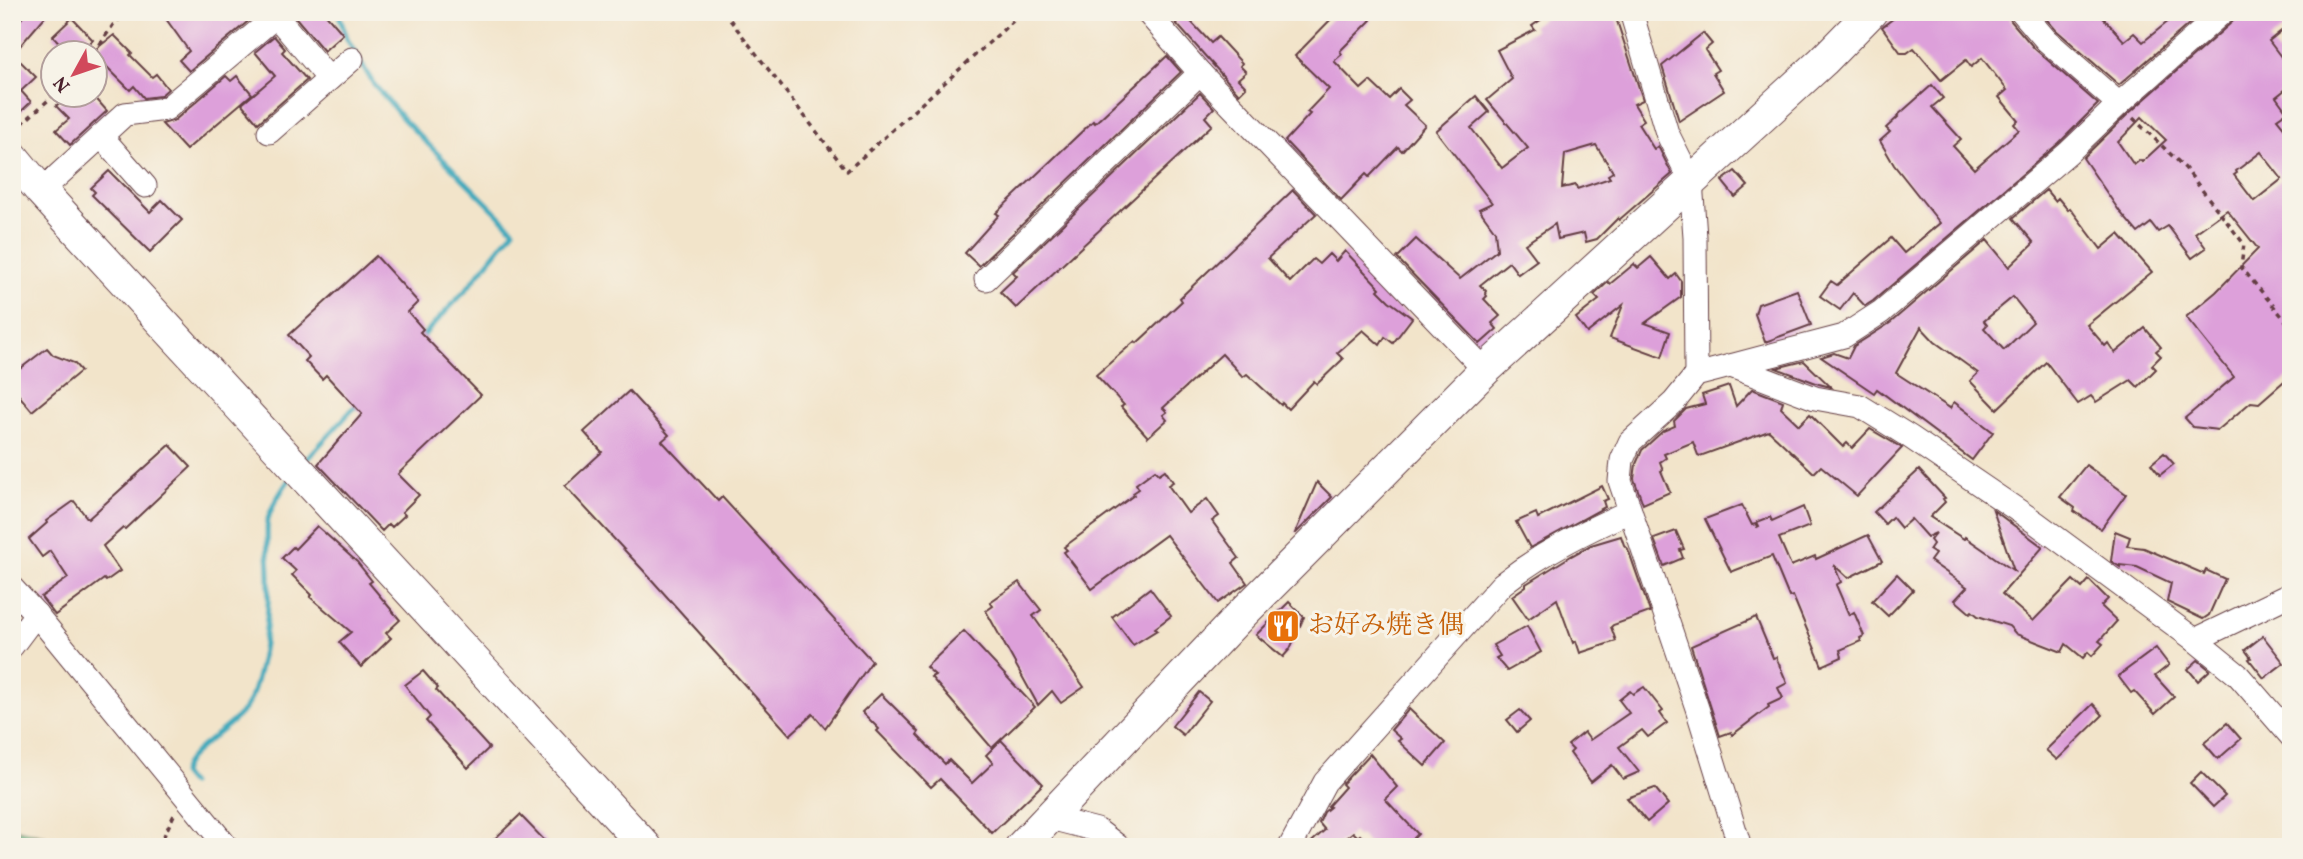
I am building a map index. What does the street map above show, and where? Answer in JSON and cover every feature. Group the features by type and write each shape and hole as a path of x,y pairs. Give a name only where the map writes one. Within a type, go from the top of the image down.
{"street":[{"path":"1147,12 1200,73 1485,370"},
{"path":"1631,12 1667,133 1691,181 1695,237 1696,375"},
{"path":"1021,847 1240,615 1485,370 1823,61 1871,12"},
{"path":"2022,12 2046,40 2119,104"},
{"path":"1740,847 1697,708 1620,481 1622,460 1630,442 1674,402 1696,375 1844,336 1881,312 2068,153 2119,104 2224,12"},
{"path":"41,191 125,114 166,109 276,16 329,79"},
{"path":"269,132 352,59"},
{"path":"986,279 1200,73"},
{"path":"101,136 145,186"},
{"path":"12,156 41,191 646,847"},
{"path":"1731,366 1815,398 1860,406 1910,437 2035,522 2195,640 2238,675 2291,737"},
{"path":"1290,847 1325,782 1502,584 1528,564 1566,541 1630,511"},
{"path":"12,588 228,847"},
{"path":"2195,640 2291,594"},
{"path":"12,646 36,614"},
{"path":"1050,818 1097,830 1119,847"}],"path":[{"path":"104,38 127,12"},
{"path":"723,12 847,171 1023,12"},
{"path":"2119,104 2185,168 2244,244 2241,267 2291,327"},
{"path":"12,132 39,108"},
{"path":"165,847 162,840 184,794"}],"green space":[{"path":"12,828 45,836 45,847 12,847"}],"building":[{"path":"27,12 49,12 13,54 36,77 21,91 31,102 12,120 12,29"},
{"path":"161,12 216,12 223,20 232,12 259,12 189,71 179,60 189,51"},
{"path":"291,12 324,12 343,34 324,51"},
{"path":"1166,12 1182,12 1211,43 1218,37 1242,63 1240,66 1246,72 1238,79 1246,87 1239,94"},
{"path":"1338,12 1363,12 1371,20 1340,51 1342,54 1334,61 1361,89 1370,81 1389,99 1399,89 1410,100 1404,105 1425,125 1402,151 1398,147 1369,177 1366,174 1341,200 1285,141 1329,89 1295,56"},
{"path":"1552,12 1614,12 1643,100 1634,104 1644,120 1638,124 1654,149 1658,146 1672,174 1619,220 1618,218 1597,239 1586,242 1584,233 1558,239 1555,224 1525,244 1537,260 1518,274 1509,262 1480,285 1486,291 1487,296 1484,299 1500,316 1492,323 1497,329 1480,344 1397,258 1416,239 1460,279 1497,250 1495,231 1479,209 1492,203 1436,131 1476,96 1489,112 1471,128 1502,168 1528,148 1487,100 1512,79 1497,50 1535,30 1532,26","holes":["1596,145 1613,172 1608,175 1610,178 1577,189 1576,185 1562,188 1565,154"]},
{"path":"1902,12 2008,12 2011,21 2035,49 2098,104 2059,143 1873,301 1865,306 1853,293 1840,310 1820,296 1831,281 1837,285 1891,238 1904,253 1940,223 1894,165 1880,141 1890,132 1886,128 1897,116 1932,85 1943,98 1932,107 1961,139 1953,146 1974,169 2019,130 2014,124 2018,120 1999,97 2007,90 1982,58 1971,67 1966,60 1941,80 1914,48 1907,53 1901,53 1882,27"},
{"path":"2098,12 2124,41 2134,33 2143,42 2180,12 2193,12 2197,17 2119,85 2056,30 2041,13"},
{"path":"2238,12 2291,12 2291,23 2269,41 2291,70 2291,85 2276,97 2287,112 2277,119 2291,136 2291,375 2259,403 2251,402 2218,430 2193,427 2185,418 2234,377 2186,317 2216,292 2258,249 2227,210 2195,233 2206,248 2192,258 2168,226 2158,232 2151,223 2138,233 2083,158 2128,114 2232,22","holes":["2142,117 2166,140 2142,162 2140,160 2134,165 2118,142","2261,152 2282,179 2254,201 2234,175"]},
{"path":"72,18 91,38 55,38 53,36"},
{"path":"1703,33 1712,44 1705,50 1718,70 1713,73 1724,91 1679,121 1662,66"},
{"path":"114,35 152,77 156,74 168,89 160,96 144,98 134,86 130,90 108,68 108,40"},
{"path":"274,36 285,49 282,52 307,80 258,123 242,104 275,76 255,52"},
{"path":"1167,56 1181,72 979,266 965,253 999,215 996,213 1093,121 1095,123"},
{"path":"226,76 231,81 237,76 252,94 186,150 162,124 175,120"},
{"path":"1200,93 1214,108 1205,117 1212,125 1016,308 1000,292 1017,276 1013,272"},
{"path":"58,108 104,108 107,111 70,145 56,130 69,119"},
{"path":"109,171 150,212 162,200 182,220 150,252 92,195 95,192 91,188"},
{"path":"1735,171 1748,186 1735,197 1722,181"},
{"path":"1293,190 1316,214 1268,258 1290,282 1313,259 1319,264 1329,254 1336,261 1345,251 1389,301 1412,318 1393,343 1385,337 1380,345 1363,330 1337,353 1343,359 1317,384 1314,381 1288,409 1247,374 1243,377 1222,354 1163,408 1167,412 1163,415 1167,420 1148,437 1121,407 1124,405 1096,375 1135,341 1137,343 1182,301 1180,298"},
{"path":"2046,190 2055,201 2058,198 2068,210 2070,208 2101,249 2119,234 2152,272 2087,325 2105,346 2108,343 2115,353 2145,328 2161,347 2156,351 2161,356 2152,365 2156,369 2138,387 2131,380 2096,402 2091,396 2078,404 2046,362 1997,409 1970,381 1978,373 1935,342 1921,327 1896,373 1950,408 1954,402 1993,432 1972,460 1877,389 1874,393 1821,357 1834,353 1848,358 1854,346 1890,323 1987,240 2009,267 2034,243 2013,218","holes":["2013,297 2033,322 2004,350 1984,328 1987,325 1984,321"]},
{"path":"376,256 418,302 408,312 423,329 420,332 481,395 398,474 419,495 402,512 405,515 392,527 389,524 382,531 318,464 362,414 326,375 322,379 305,361 309,357 289,335"},
{"path":"1651,257 1670,279 1676,274 1681,281 1681,297 1645,323 1670,332 1662,357 1610,338 1623,305 1587,333 1576,318 1599,300 1594,295 1608,282 1610,284 1634,264 1638,268"},
{"path":"1797,290 1811,325 1765,342 1755,314 1758,304"},
{"path":"47,348 53,355 74,363 81,371 32,411 12,387 12,375"},
{"path":"1804,361 1831,387 1776,368"},
{"path":"1729,386 1736,406 1752,389 1783,401 1781,408 1799,425 1810,414 1843,447 1847,443 1852,448 1870,429 1902,448 1857,496 1821,466 1814,473 1769,431 1700,456 1693,442 1664,454 1666,458 1660,462 1661,471 1670,492 1643,504 1634,479 1642,450 1663,431 1675,426 1674,421 1686,409 1705,404 1702,395"},
{"path":"629,391 669,435 662,441 718,501 722,497 872,661 825,728 813,714 790,735 565,486 602,452 584,432"},
{"path":"170,445 191,467 103,546 120,571 106,581 104,579 55,615 41,597 68,578 50,551 42,557 29,539 47,523 46,521 74,501 88,519"},
{"path":"2164,453 2174,464 2160,475 2151,464"},
{"path":"2086,465 2126,494 2101,529 2074,511 2075,508 2060,497"},
{"path":"1155,470 1159,474 1165,470 1173,482 1168,485 1188,513 1207,499 1219,516 1212,521 1239,558 1233,563 1247,583 1218,603 1166,535 1092,589 1064,552 1067,550 1064,547 1134,495 1139,489 1136,484"},
{"path":"1919,470 1945,498 1945,502 1930,517 1964,539 1965,537 2014,571 1993,510 2043,547 2002,594 2033,621 2073,580 2082,588 2089,580 2108,599 2101,606 2117,621 2099,641 2103,644 2092,656 2088,652 2083,658 2066,644 2062,652 2016,634 2009,626 1978,616 1972,611 1970,613 1955,600 1967,587 1930,561 1935,554 1929,550 1933,544 1930,540 1936,533 1927,537 1911,519 1901,528 1892,517 1885,524 1874,512"},
{"path":"1317,482 1332,497 1295,533"},
{"path":"1602,486 1608,499 1603,501 1605,507 1530,548 1516,522 1536,513 1538,518"},
{"path":"1742,505 1752,525 1756,524 1757,527 1757,522 1770,517 1772,521 1803,507 1810,526 1779,538 1791,566 1815,556 1816,559 1868,535 1882,561 1848,578 1834,565 1841,582 1836,585 1849,615 1854,612 1864,636 1860,638 1861,641 1840,650 1842,657 1822,666 1793,596 1789,597 1772,556 1731,572 1705,519"},
{"path":"317,526 357,562 372,581 369,583 400,620 386,633 391,638 361,667 339,642 351,632 310,597 312,595 292,575 296,571 282,558 293,547 295,549"},
{"path":"1676,531 1684,549 1680,550 1683,558 1664,566 1654,539"},
{"path":"2115,531 2130,537 2127,546 2144,548 2204,574 2206,570 2225,579 2209,615 2203,619 2167,602 2171,583 2137,567 2120,567 2111,561"},
{"path":"1621,536 1650,612 1613,625 1611,627 1616,641 1580,653 1576,641 1573,643 1557,599 1528,619 1512,596 1571,556 1591,545"},
{"path":"1897,574 1913,590 1888,616 1872,601"},
{"path":"1019,582 1041,610 1033,616 1084,687 1061,703 1052,691 1038,705 986,611 993,606 990,602"},
{"path":"1150,588 1171,616 1155,628 1157,630 1133,645 1112,617"},
{"name":"お好み焼き偶","path":"1289,602 1304,617 1290,649 1283,657 1256,635"},
{"path":"1756,617 1787,683 1778,688 1783,698 1768,705 1769,707 1732,735 1731,732 1720,736 1691,646"},
{"path":"1527,626 1541,652 1507,671 1496,658 1500,656 1493,645"},
{"path":"964,631 1035,707 992,748 931,677 935,675 926,667"},
{"path":"2263,636 2284,663 2264,678 2245,650"},
{"path":"2156,648 2169,665 2155,676 2174,697 2155,714 2134,691 2131,693 2118,676"},
{"path":"2198,660 2210,670 2198,681 2188,669"},
{"path":"423,671 438,688 436,690 489,748 468,768 426,721 430,717 405,685"},
{"path":"1644,687 1663,711 1660,713 1667,723 1648,737 1642,730 1619,747 1639,772 1623,779 1612,765 1591,782 1570,753 1573,750 1568,745 1584,732 1590,740 1629,713 1619,700 1630,691 1633,694"},
{"path":"1199,692 1210,701 1183,735 1172,726"},
{"path":"881,694 919,732 917,735 945,764 949,760 972,783 993,763 986,755 1001,740 1043,784 992,833 940,779 931,787 877,731 879,729 862,712"},
{"path":"2093,704 2103,715 2057,760 2046,750"},
{"path":"1409,709 1445,743 1425,766 1398,741 1401,739 1391,730"},
{"path":"1520,710 1530,721 1517,732 1507,720"},
{"path":"2227,723 2241,739 2218,759 2204,743"},
{"path":"1370,754 1397,787 1385,799 1418,834 1405,847 1372,847 1353,832 1335,847 1306,847 1325,830 1319,823 1324,812 1330,807 1328,806 1345,787 1342,784"},
{"path":"2201,772 2225,796 2213,807 2190,783"},
{"path":"1655,788 1668,804 1647,822 1627,798"},
{"path":"520,815 551,847 486,847"}],"waterway":[{"path":"338,12 347,39 373,83 403,119 514,230 465,291 420,339"},
{"path":"305,461 360,401"},
{"path":"190,784 182,774 186,764 203,745 237,717 252,695 260,668 266,625 268,519 292,476"}],"place":[{"name":"お好み焼き偶","path":"1283,626"}]}
